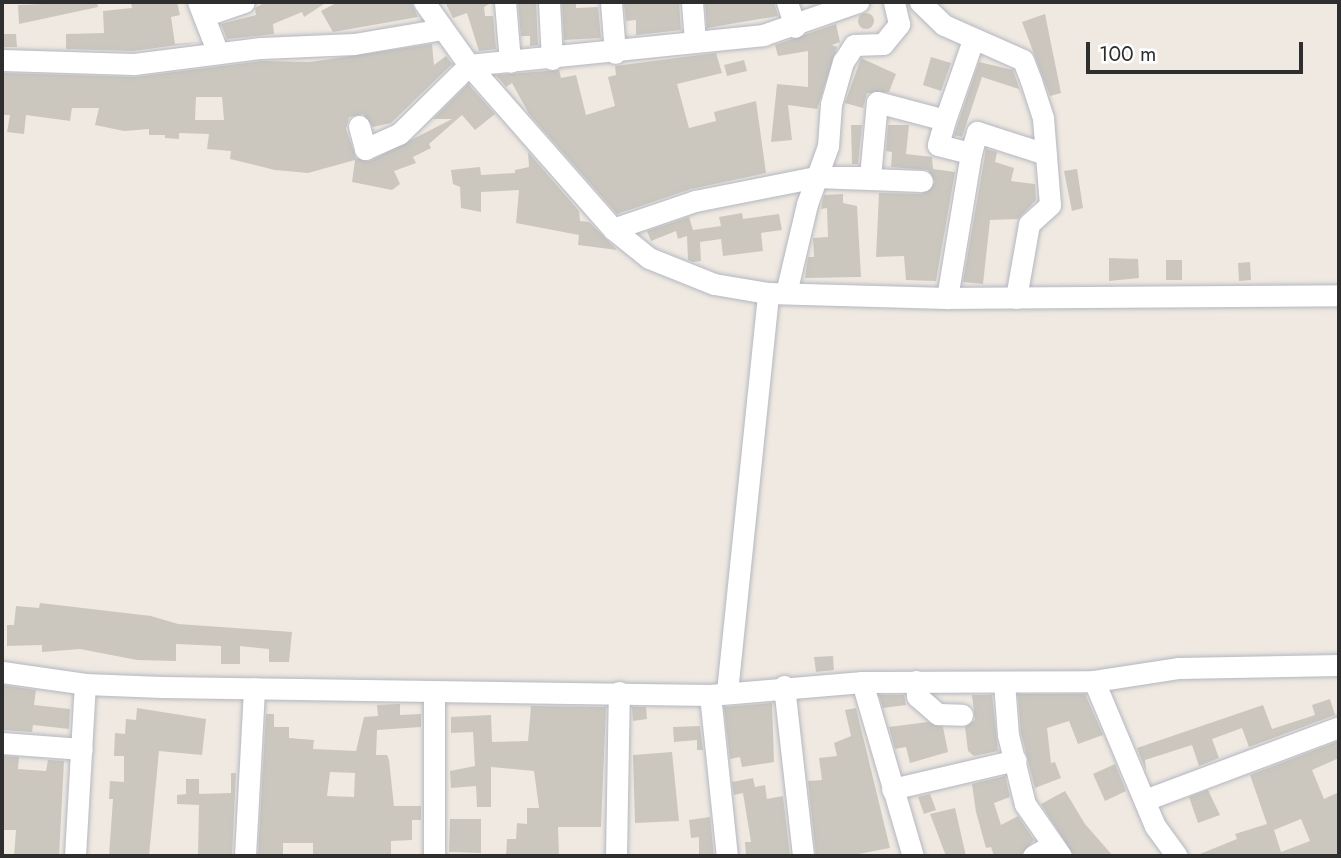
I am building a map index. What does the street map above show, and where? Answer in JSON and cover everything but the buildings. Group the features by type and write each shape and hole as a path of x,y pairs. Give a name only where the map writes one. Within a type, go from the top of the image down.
{"street":[{"path":"218,53 202,9 244,2"},
{"path":"424,2 469,65 613,229 649,258 714,284 777,293 947,298 1339,295"},
{"path":"505,2 510,62"},
{"path":"549,2 552,59"},
{"path":"611,2 615,53"},
{"path":"692,2 695,41"},
{"path":"787,2 795,27"},
{"path":"359,126 366,149 399,134 469,65 615,53 695,41 763,35 795,27 858,2"},
{"path":"727,856 719,694 777,293 816,177 848,51 854,45 883,44 899,24 894,2"},
{"path":"920,2 944,25 1023,60 1043,118 1050,205 1029,224 1016,298"},
{"path":"2,60 134,64 218,53 354,44 443,29"},
{"path":"971,153 938,145 973,40"},
{"path":"613,229 695,201 816,177 870,177 877,102 945,120"},
{"path":"947,298 971,153 977,132 1046,154"},
{"path":"816,177 922,181"},
{"path":"2,672 85,684 434,692 719,694 784,686 862,682 1094,681 1179,668 1339,666"},
{"path":"916,681 917,696 938,714 962,715"},
{"path":"1094,681 1155,826 1177,856"},
{"path":"862,682 913,856"},
{"path":"1004,682 1008,735 1025,804 1057,850 1033,856"},
{"path":"75,856 85,684"},
{"path":"784,686 803,856"},
{"path":"245,856 254,688"},
{"path":"434,692 434,856"},
{"path":"616,856 619,692"},
{"path":"1145,800 1339,727"},
{"path":"2,743 82,749"},
{"path":"892,789 1016,760"}]}
